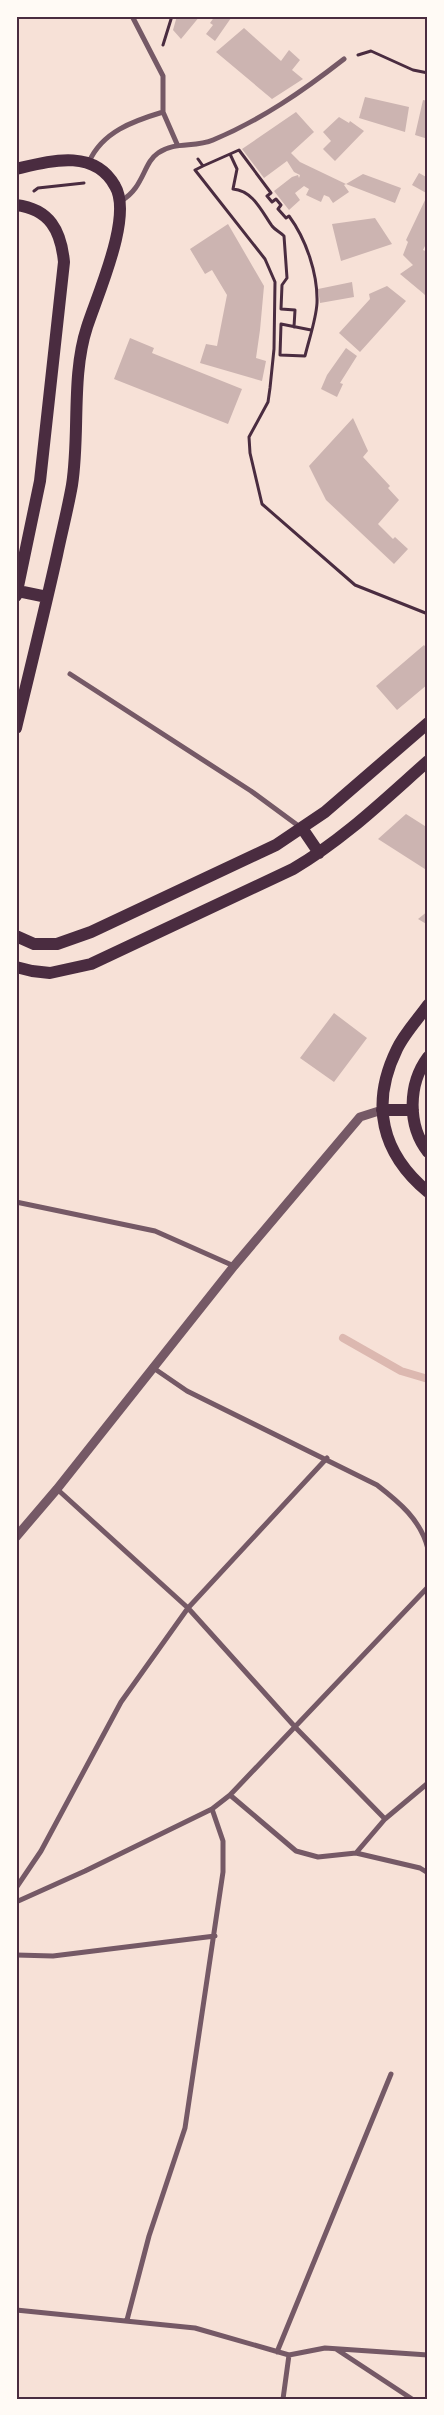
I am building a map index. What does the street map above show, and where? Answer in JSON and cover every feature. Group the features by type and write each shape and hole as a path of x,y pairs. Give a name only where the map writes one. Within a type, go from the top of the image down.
{"main road":[{"path":"16,169 59,159 75,159 88,163 105,173 115,185 121,201 121,221 116,241 85,335 78,389 72,484 16,728"},
{"path":"16,205 26,206 49,219 62,241 64,262 40,481 17,593 47,597"},
{"path":"16,936 34,944 56,944 91,932 276,845 325,812 428,722"},
{"path":"16,967 32,971 50,972 91,964 293,869 320,854 428,761"},
{"path":"302,828 320,854"},
{"path":"428,1006 397,1047 381,1096 388,1138 400,1163 412,1179 428,1192"},
{"path":"428,1057 422,1065 412,1089 416,1126 428,1152"},
{"path":"382,1110 413,1110"}],"street":[{"path":"132,16 163,76 163,112 177,144"},
{"path":"121,201 133,194 156,154 177,144 210,142 246,126 307,87 344,59"},
{"path":"88,163 94,150 109,136 130,122 163,112"},
{"path":"70,674 251,791 302,828"},
{"path":"16,1537 57,1489 234,1266 360,1117 382,1110"},
{"path":"16,1202 155,1232 234,1266"},
{"path":"152,1367 187,1391 326,1458 376,1485 403,1505 413,1518 428,1549"},
{"path":"16,1888 41,1851 121,1702 188,1608 326,1458"},
{"path":"57,1489 188,1608 296,1728 385,1819"},
{"path":"16,1902 85,1871 212,1809 230,1795 296,1728 428,1587"},
{"path":"356,1853 385,1819 428,1783"},
{"path":"230,1795 296,1851 318,1857 356,1853 420,1868 428,1873"},
{"path":"127,2320 149,2236 185,2128 223,1872 223,1840 212,1809"},
{"path":"16,1955 53,1956 215,1936"},
{"path":"277,2352 391,2074"},
{"path":"16,2310 195,2328 289,2355 325,2348 428,2356"},
{"path":"335,2349 412,2399"},
{"path":"284,2399 289,2355"}],"path":[{"path":"154,57 166,40 172,16"},
{"path":"344,59 371,51 413,70 428,73"},
{"path":"311,330 281,324 280,354 306,356 317,301 312,269 301,232 289,216 286,218 278,208 281,205 276,199 272,202 267,196 271,193 239,150 195,170 265,259 275,282 274,349 268,402 249,437 250,453 262,504 355,585 428,614"},
{"path":"230,154 236,168 233,189 246,192 251,196 265,213 273,227 284,236 286,278 282,285 281,309 295,310 294,327"},
{"path":"196,156 203,166"},
{"path":"32,193 38,188 85,183"}],"building":[{"path":"177,16 200,16 181,39 173,30"},
{"path":"215,16 231,18 215,41 206,34 213,25 210,23"},
{"path":"244,28 281,61 289,50 300,60 292,70 303,79 272,99 216,52"},
{"path":"365,97 409,107 405,132 359,118"},
{"path":"423,100 428,101 428,139 415,135"},
{"path":"296,112 314,132 291,153 300,162 346,184 344,185 349,192 333,203 329,197 324,195 321,202 306,195 309,189 304,186 295,193 300,200 289,210 274,191 292,177 298,175 299,178 300,175 294,172 287,161 264,178 242,149"},
{"path":"339,117 349,123 350,121 364,131 335,161 323,149 331,141 323,132"},
{"path":"419,173 428,178 428,194 412,185"},
{"path":"363,174 401,188 395,203 346,184"},
{"path":"426,198 428,240 423,250 428,252 428,269 425,275 428,278 428,299 400,274 413,265 403,255 408,242 406,240"},
{"path":"375,218 392,244 341,261 332,224"},
{"path":"228,224 264,286 256,358 266,361 262,381 200,363 206,344 217,346 227,295 212,270 205,274 190,249"},
{"path":"352,282 354,297 320,303 318,289"},
{"path":"387,286 406,301 360,352 339,333 370,299 369,294"},
{"path":"130,338 154,348 152,353 242,389 228,424 114,379"},
{"path":"346,348 357,356 340,383 343,384 337,397 321,389 327,375"},
{"path":"353,418 368,451 363,457 390,486 388,488 399,500 378,524 393,539 395,537 408,549 394,564 326,500 309,466"},
{"path":"424,645 428,650 428,684 397,710 376,686"},
{"path":"406,814 428,828 428,871 378,839"},
{"path":"428,911 428,925 418,919"},
{"path":"334,1013 367,1038 334,1082 300,1058"}],"waterway":[{"path":"343,1338 401,1371 428,1379"}]}
